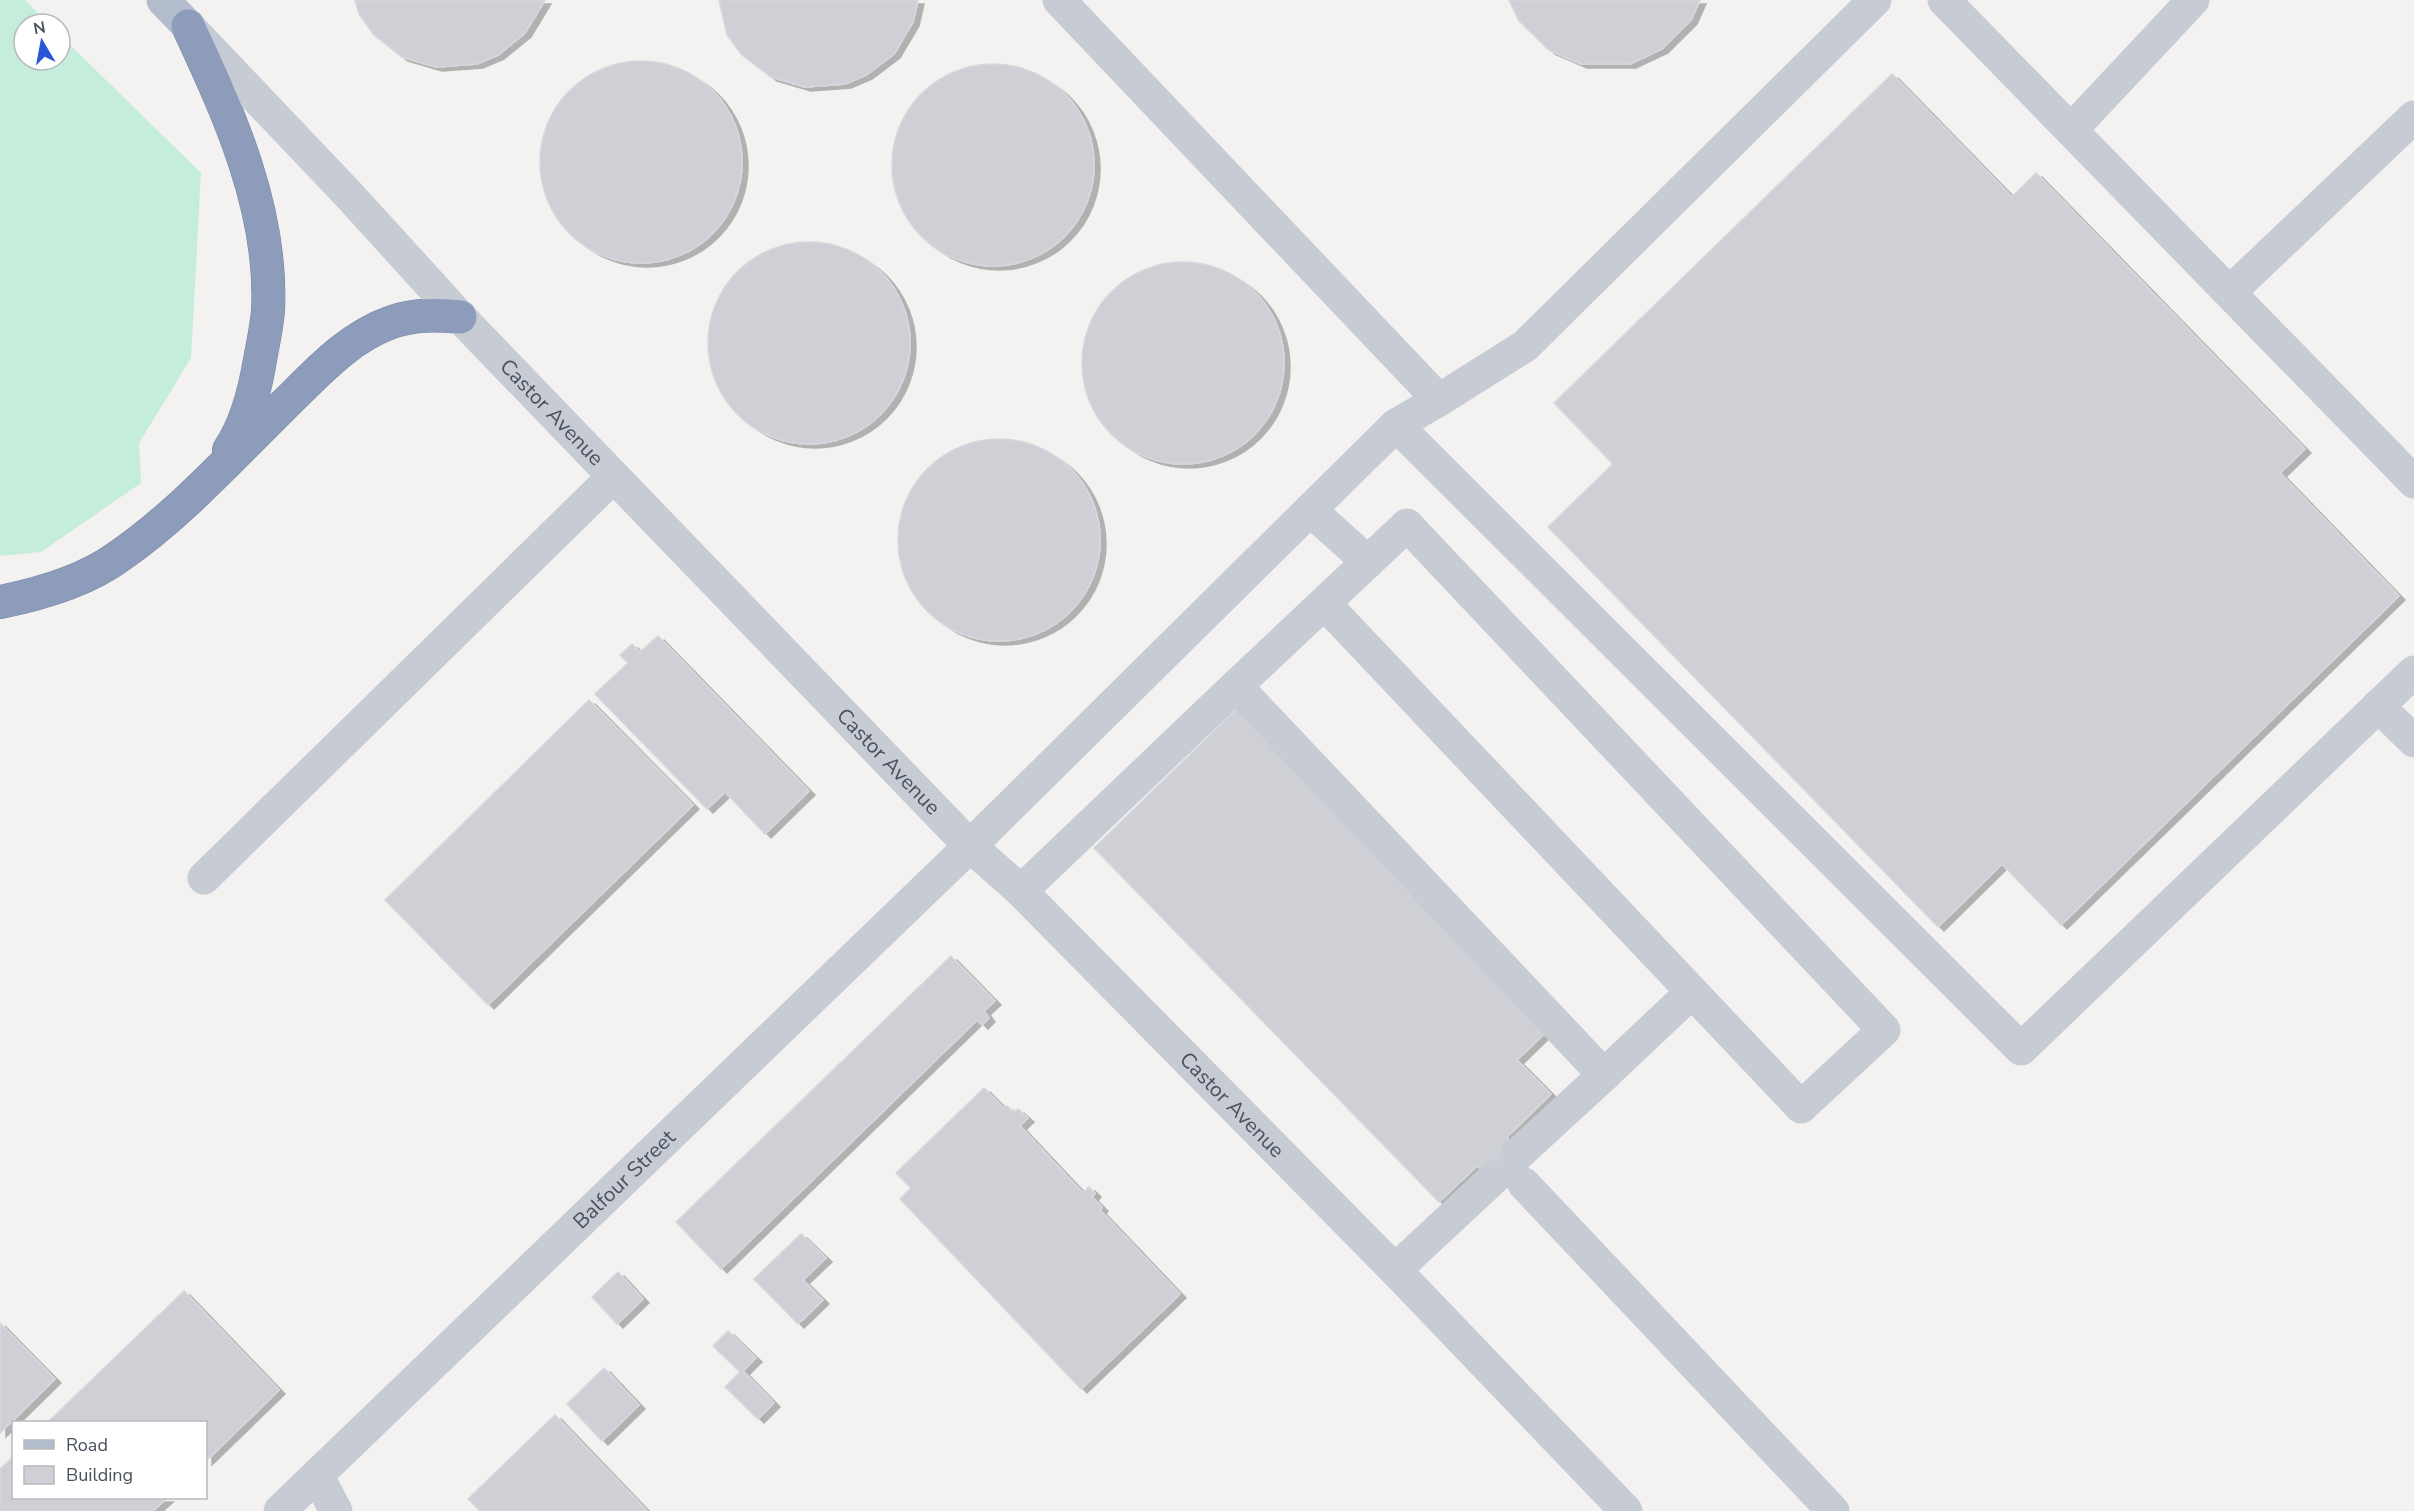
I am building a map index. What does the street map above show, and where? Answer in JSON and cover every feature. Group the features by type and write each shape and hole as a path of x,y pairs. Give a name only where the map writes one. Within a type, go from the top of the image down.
{"highway":[{"path":"188,26 217,88 243,154 263,234 267,272 268,310 257,377 231,447 211,477"},
{"path":"0,602 25,597 87,575 117,558 179,508 327,363 350,345 393,321 419,315 460,317"}],"main road":[{"name":"Castor Avenue","path":"163,0 188,26"}],"street":[{"path":"1059,0 1438,400"},
{"name":"Balfour Street","path":"280,1511 928,883 970,846 1396,425 1525,346 1875,0"},
{"path":"1944,0 2414,482"},
{"path":"2072,129 2193,0"},
{"name":"Castor Avenue","path":"188,26 349,195 460,317 970,846 1021,891 1395,1270 1626,1511"},
{"path":"2230,292 2414,117"},
{"path":"1396,425 2021,1049 2414,672"},
{"path":"204,879 613,477"},
{"path":"1310,510 1368,562"},
{"path":"1021,891 1324,603 1407,525 1884,1030 1801,1107 1324,603"},
{"path":"1236,687 1604,1076"},
{"path":"2379,706 2414,741"},
{"path":"1395,1270 1512,1172 1604,1076 1692,992"},
{"path":"1512,1172 1833,1511"},
{"path":"316,1475 336,1511"}],"green space":[{"path":"0,0 25,0 37,12 12,12 12,72 72,72 72,47 201,173 191,358 139,443 141,483 41,552 0,556"}],"building":[{"path":"355,0 545,0 525,33 498,55 477,64 436,67 402,57 374,35 359,14"},
{"path":"719,0 918,0 913,22 894,54 866,75 845,84 805,87 771,77 742,55 727,35"},
{"path":"1509,0 1700,0 1691,20 1662,49 1630,64 1581,64 1549,50 1519,21"},
{"path":"631,61 651,61 680,68 713,90 735,123 742,162 735,201 713,234 680,256 651,263 631,263 602,256 569,234 547,201 540,172 540,152 547,123 569,90 602,68"},
{"path":"983,64 1003,64 1022,68 1041,76 1065,93 1086,126 1092,145 1094,165 1092,185 1086,204 1065,237 1041,254 1022,262 1003,266 983,266 964,262 945,254 921,237 904,213 896,194 892,175 892,155 896,136 904,117 921,93 945,76 964,68"},
{"path":"1892,74 2012,197 2036,173 2305,449 2280,473 2399,596 2061,925 2002,864 1938,927 1548,527 1613,464 1554,403"},
{"path":"799,242 819,242 848,249 881,271 903,304 910,343 903,382 881,415 848,437 819,444 799,444 770,437 737,415 715,382 708,353 708,333 715,304 737,271 770,249"},
{"path":"1173,262 1193,262 1212,266 1231,274 1255,291 1276,324 1282,343 1284,363 1282,383 1276,402 1255,435 1231,452 1212,460 1193,464 1173,464 1154,460 1135,452 1111,435 1094,411 1086,392 1082,373 1082,353 1086,334 1094,315 1111,291 1135,274 1154,266"},
{"path":"989,439 1009,439 1028,443 1047,451 1071,468 1092,501 1098,520 1100,540 1098,560 1092,579 1071,612 1047,629 1028,637 1009,641 989,641 970,637 951,629 927,612 910,588 902,569 898,550 898,530 902,511 910,492 927,468 951,451 970,443"},
{"path":"658,636 809,791 765,834 725,792 707,809 595,694 628,663 620,655 632,644 640,652"},
{"path":"589,700 693,805 488,1005 385,900"},
{"path":"1240,706 1552,1026 1517,1060 1551,1094 1507,1137 1530,1179 1495,1177 1477,1166 1439,1202 1094,848"},
{"path":"951,956 995,1001 984,1011 989,1018 982,1025 977,1020 721,1269 676,1222"},
{"path":"984,1088 1004,1108 1007,1106 1014,1112 1018,1109 1028,1118 1020,1126 1083,1193 1089,1187 1095,1193 1092,1197 1102,1207 1100,1210 1180,1294 1081,1389 900,1199 911,1188 896,1173"},
{"path":"801,1234 826,1258 803,1280 823,1300 798,1324 754,1279"},
{"path":"618,1272 643,1299 617,1324 592,1297"},
{"path":"184,1291 279,1390 207,1460 207,1421 49,1421"},
{"path":"0,1323 55,1379 0,1433"},
{"path":"728,1331 756,1358 743,1371 774,1403 758,1419 725,1387 740,1372 713,1346"},
{"path":"604,1368 639,1405 602,1441 567,1404"},
{"path":"555,1415 647,1511 480,1511 468,1499"},
{"path":"12,1458 12,1499 166,1499 153,1511 0,1511 0,1469"}]}
